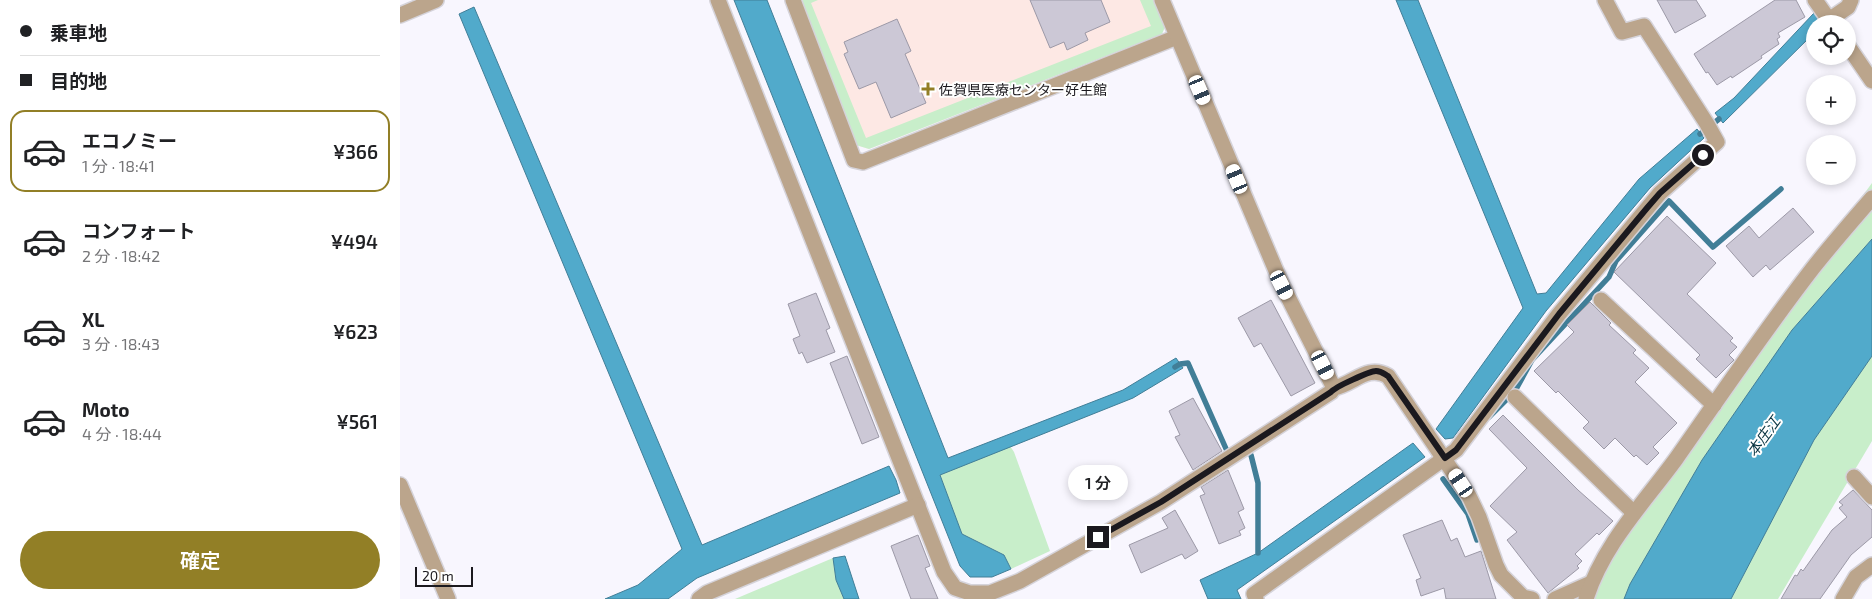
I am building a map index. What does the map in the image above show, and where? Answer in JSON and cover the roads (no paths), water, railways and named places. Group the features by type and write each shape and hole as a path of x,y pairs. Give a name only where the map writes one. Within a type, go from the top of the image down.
{"street":[{"path":"400,15 436,0"},
{"path":"718,0 944,572 956,588 970,593 990,592 1020,582 1161,502 1334,388 1342,386 1369,372 1380,371 1388,376 1469,496 1501,575 1523,596 1532,599"},
{"path":"793,0 854,160 863,162 1178,37"},
{"path":"1162,0 1282,285 1334,388"},
{"path":"1256,599 1254,594 1456,450 1559,314 1660,193 1717,142 1644,26 1622,32 1605,0"},
{"path":"1824,13 1848,7 1851,0"},
{"path":"1856,58 1872,81"},
{"path":"1586,599 1591,583 1606,553 1634,513 1669,468 1814,267 1872,198"},
{"path":"1601,300 1714,405"},
{"path":"1514,397 1634,513"},
{"path":"1854,477 1872,497"},
{"path":"400,485 448,599"},
{"path":"699,599 707,593 918,505"},
{"path":"1843,599 1856,576 1872,565"},
{"path":"1555,599 1591,583"}],"water":[{"path":"734,0 767,0 948,458 1123,390 1176,358 1183,368 1133,398 940,475 962,534 1004,555 1011,569 992,577 970,577 960,566"},
{"path":"1396,0 1418,0 1537,294 1546,293 1639,179 1697,129 1704,138 1650,188 1546,311 1453,438 1445,439 1436,429 1523,308"},
{"path":"474,7 702,545 889,466 900,493 697,578 668,599 605,599 638,585 682,549 459,14"},
{"path":"1806,22 1806,41 1723,123 1715,113 1734,98"},
{"name":"本庄江","path":"1872,239 1872,356 1814,440 1731,599 1624,599 1630,584 1702,460 1792,330"},
{"path":"1413,443 1425,457 1237,590 1241,599 1208,599 1200,580 1258,553"},
{"path":"845,556 859,599 844,599 836,580 833,558"}],"waterway":[{"path":"1700,134 1719,119"},
{"path":"1489,417 1515,391 1532,360 1609,277 1616,261 1669,201 1713,247 1781,189"},
{"path":"1175,367 1188,363 1227,451"},
{"path":"1251,455 1258,483 1258,553"},
{"path":"1443,479 1468,514 1477,540"}],"place":[{"name":"佐賀県医療センター好生館","path":"928,89"}]}
